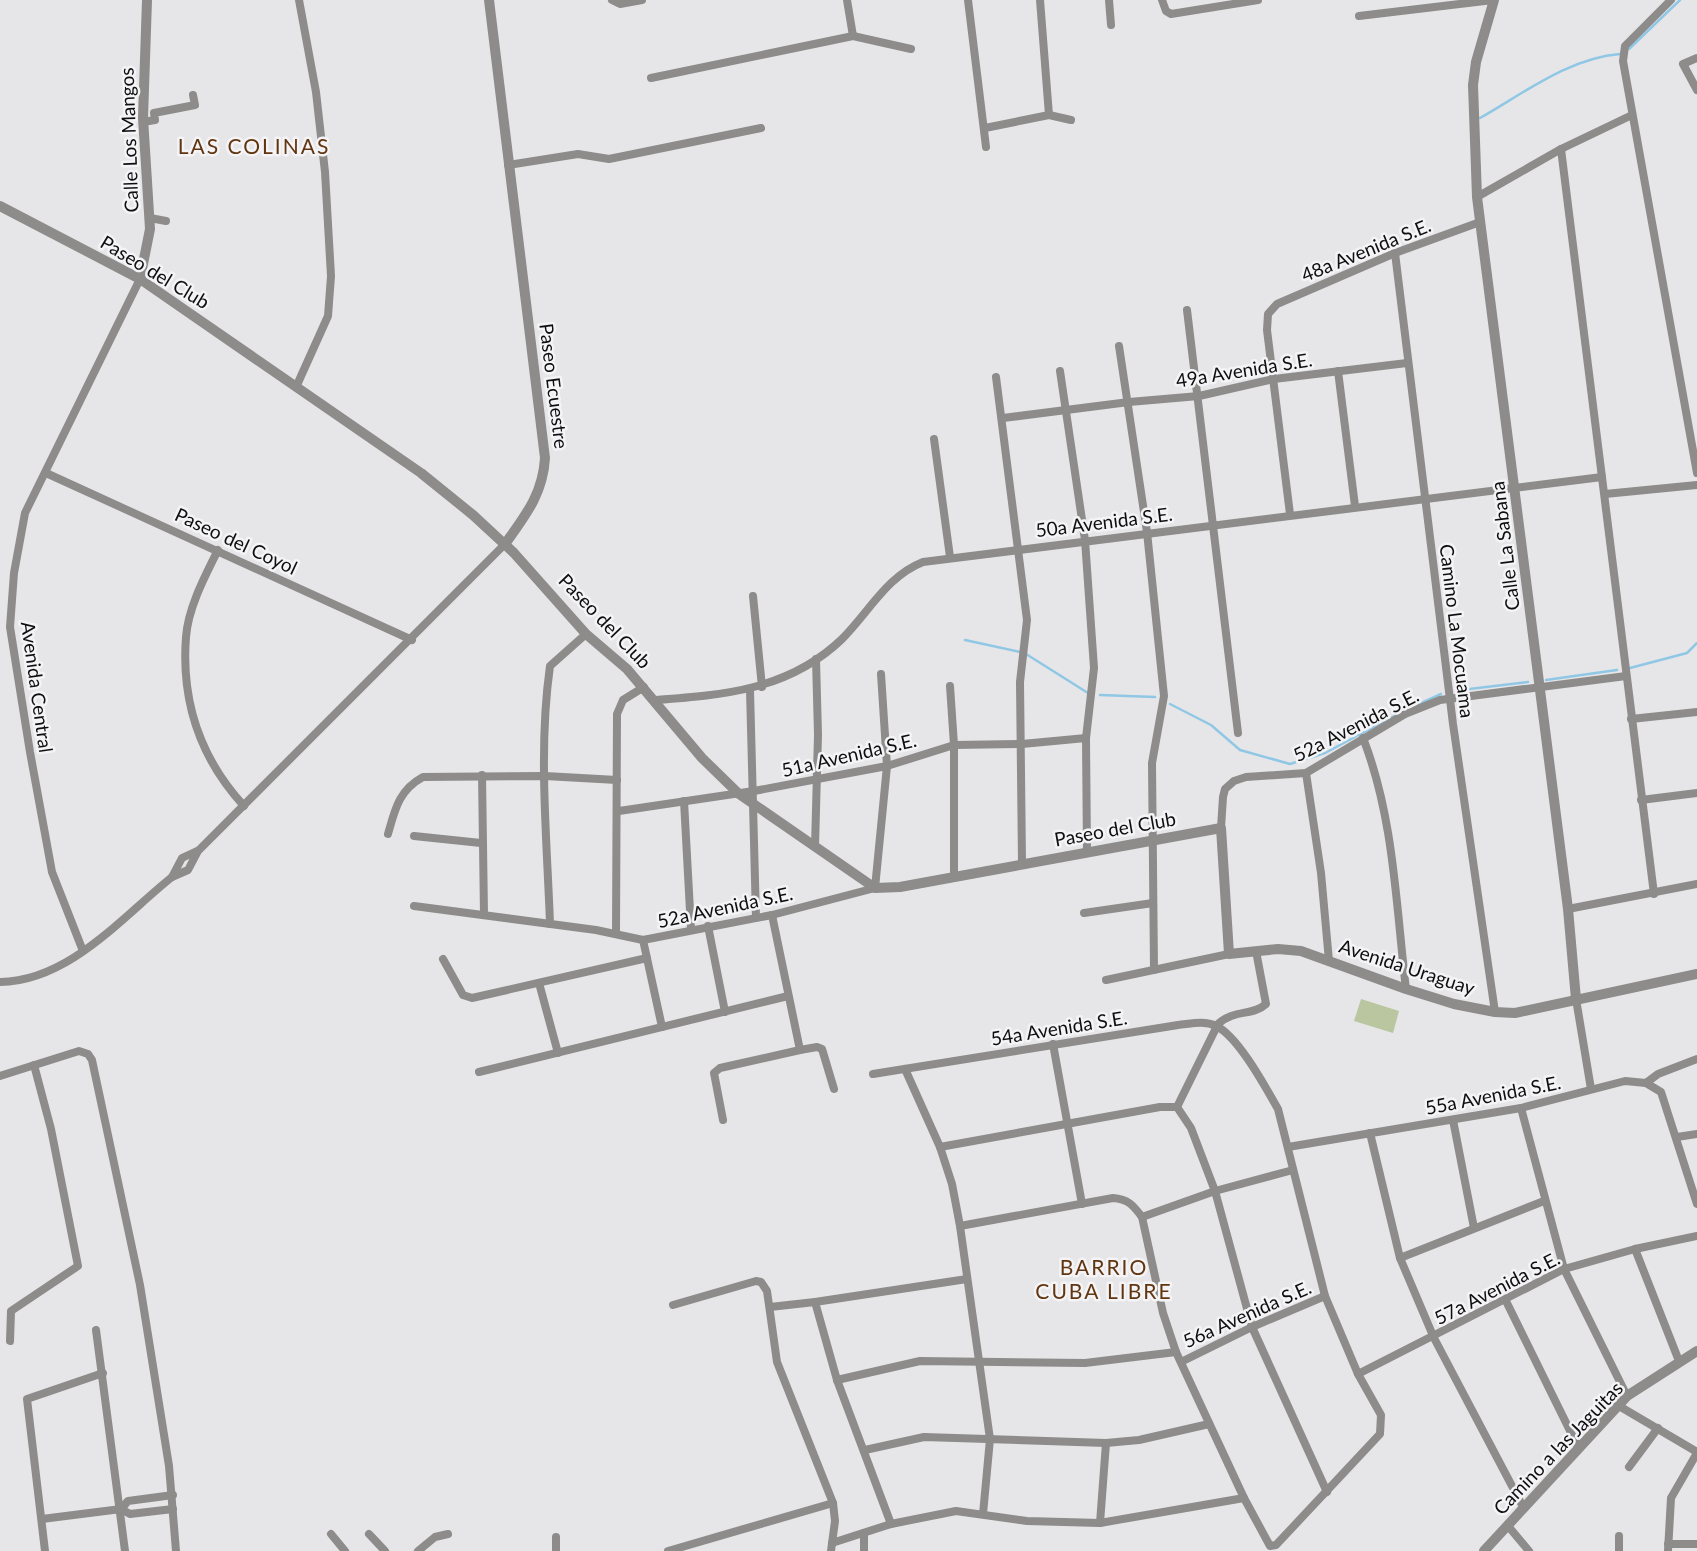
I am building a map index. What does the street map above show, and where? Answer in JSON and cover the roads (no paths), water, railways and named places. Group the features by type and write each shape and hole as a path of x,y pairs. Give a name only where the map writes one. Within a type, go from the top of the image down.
{"street":[{"name":"Calle Los Mangos","path":"140,279 150,218 144,122 147,0"},
{"path":"297,385 328,316 331,276 316,92 299,0"},
{"name":"Paseo Ecuestre","path":"0,982 37,976 83,951 172,877 188,870 198,851 412,640 505,544 536,500 544,478 545,458 489,0"},
{"path":"612,0 620,4 642,0"},
{"path":"847,0 853,36"},
{"path":"968,0 986,147"},
{"path":"1040,0 1049,116"},
{"path":"1108,0 1111,25"},
{"path":"1162,0 1166,11 1171,14 1258,0"},
{"path":"1359,16 1493,0"},
{"name":"Calle La Sabana","path":"1493,0 1476,62 1473,85 1477,197 1516,486 1568,909 1576,999 1591,1088"},
{"path":"1671,0 1626,46 1623,61 1697,473"},
{"path":"651,78 853,36 911,49"},
{"path":"1697,58 1684,64 1697,90"},
{"path":"144,122 155,120 154,113 195,105 193,94"},
{"path":"985,128 1049,116 1071,120"},
{"path":"1477,197 1561,149 1632,116"},
{"path":"508,164 578,154 608,159 761,128"},
{"path":"1561,149 1654,894"},
{"name":"Paseo del Club","path":"0,206 140,279 421,473 505,544 586,634 644,687 702,758 739,794 875,888 954,877 1221,828"},
{"path":"150,218 166,220"},
{"name":"48a Avenida S.E.","path":"1273,379 1268,314 1277,304 1395,253 1480,222"},
{"name":"Camino La Mocuama","path":"1395,253 1450,698 1495,1012"},
{"name":"Avenida Central","path":"83,951 52,872 10,626 14,573 25,513 140,279"},
{"path":"1187,310 1215,524 1238,733"},
{"path":"1119,346 1147,532 1164,696 1152,763 1154,970"},
{"name":"49a Avenida S.E.","path":"1003,418 1129,401 1199,397 1273,379 1408,363"},
{"path":"1060,371 1085,540 1094,668 1086,738 1087,852"},
{"path":"1338,371 1355,506"},
{"path":"996,377 1027,620 1020,682 1021,863"},
{"path":"1273,379 1290,514"},
{"path":"934,439 950,557"},
{"name":"Paseo del Coyol","path":"46,473 412,640"},
{"name":"50a Avenida S.E.","path":"656,700 750,690 785,678 841,640 899,574 923,562 1424,497 1602,477"},
{"path":"1605,494 1697,485"},
{"path":"218,550 203,581 186,635 189,712 220,779 244,806"},
{"path":"753,596 762,687"},
{"path":"550,924 545,776 550,666 586,634"},
{"path":"816,659 816,847"},
{"path":"875,888 887,766 881,674"},
{"name":"52a Avenida S.E.","path":"1221,828 1225,789 1234,781 1246,777 1306,773 1405,714 1450,698 1626,676"},
{"path":"950,686 954,746 954,877"},
{"path":"616,934 619,811 617,714 623,700 644,687"},
{"path":"750,690 756,918"},
{"path":"1631,719 1697,712"},
{"name":"51a Avenida S.E.","path":"619,811 739,794 887,766 954,746 1086,738"},
{"path":"1363,738 1378,777 1385,815 1406,989"},
{"path":"1306,773 1321,873 1329,961"},
{"path":"482,775 484,915"},
{"path":"388,834 401,794 423,776 545,776 618,780"},
{"path":"1641,800 1697,793"},
{"path":"684,801 691,929"},
{"path":"1221,828 1229,954"},
{"path":"414,836 481,843"},
{"path":"1568,909 1697,884"},
{"name":"52a Avenida S.E.","path":"414,906 550,924 643,940 772,915 875,888"},
{"path":"1084,913 1153,903"},
{"path":"772,915 800,1050"},
{"path":"708,926 725,1012"},
{"path":"643,940 662,1027"},
{"path":"1177,1107 1217,1026 1230,1014 1262,1008 1266,1004 1256,951"},
{"name":"Avenida Uraguay","path":"1106,980 1229,954 1301,951 1406,989 1495,1012 1516,1013 1697,974"},
{"path":"443,958 463,995 472,998 647,958"},
{"path":"539,983 558,1053"},
{"path":"479,1072 788,996"},
{"name":"54a Avenida S.E.","path":"873,1074 1178,1025 1203,1022 1217,1026"},
{"path":"960,1226 1082,1204 1126,1199 1142,1217 1163,1314 1176,1352 1244,1498 1270,1546 1276,1545 1380,1434 1381,1415 1358,1374 1325,1296 1278,1109 1264,1084 1230,1037 1217,1026"},
{"path":"1053,1044 1082,1204"},
{"path":"723,1120 714,1073 720,1068 817,1047 822,1049 834,1088"},
{"path":"0,1076 79,1051 88,1054 93,1063 140,1285 173,1495 176,1551"},
{"name":"55a Avenida S.E.","path":"1288,1147 1521,1108 1572,1097 1591,1088 1625,1081 1646,1083 1658,1074 1697,1059"},
{"path":"10,1341 11,1311 78,1266 34,1065"},
{"path":"905,1069 940,1147 952,1184 960,1226 990,1439 983,1514"},
{"path":"1646,1083 1661,1092 1697,1205"},
{"path":"940,1147 1177,1107"},
{"path":"1177,1107 1191,1128 1215,1191 1252,1327 1327,1492"},
{"path":"1521,1108 1564,1269 1627,1396"},
{"path":"1452,1120 1474,1228"},
{"path":"1370,1133 1400,1258 1434,1338 1523,1507"},
{"path":"1677,1137 1697,1134"},
{"path":"1142,1217 1215,1191 1293,1170"},
{"path":"1400,1258 1544,1201"},
{"name":"57a Avenida S.E.","path":"1358,1374 1434,1338 1564,1269 1635,1248 1697,1236"},
{"path":"1635,1248 1679,1361"},
{"path":"770,1307 967,1279"},
{"path":"674,1305 756,1281 761,1282 767,1291 777,1362 833,1503 835,1521 831,1547"},
{"name":"56a Avenida S.E.","path":"1181,1362 1252,1327 1325,1296"},
{"path":"1505,1299 1578,1447"},
{"path":"815,1302 836,1380 865,1450 891,1524"},
{"path":"96,1330 125,1551"},
{"name":"Camino a las Jaguitas","path":"1484,1551 1627,1396 1697,1351"},
{"path":"836,1380 920,1361 1085,1363 1176,1352"},
{"path":"45,1551 27,1399 103,1373"},
{"path":"1619,1406 1697,1453 1671,1498 1668,1547 1697,1544"},
{"path":"865,1450 923,1437 1106,1443 1139,1440 1209,1424"},
{"path":"1629,1467 1658,1428"},
{"path":"1100,1523 1106,1443"},
{"path":"121,1509 128,1501 173,1495"},
{"path":"831,1547 864,1532 891,1524 956,1511 1027,1521 1100,1523 1244,1498"},
{"path":"668,1551 833,1503"},
{"path":"42,1519 121,1509 130,1514 173,1508"},
{"path":"1508,1526 1529,1551"},
{"path":"864,1532 864,1551"},
{"path":"331,1534 345,1551"},
{"path":"369,1534 385,1551"},
{"path":"418,1551 435,1537 448,1534"},
{"path":"1619,1536 1619,1551"},
{"path":"556,1537 556,1551"}],"waterway":[{"path":"1629,49 1680,0"},
{"path":"1480,118 1565,69 1601,57 1620,54"},
{"path":"965,640 1020,652"},
{"path":"1630,668 1687,653 1697,643"},
{"path":"1026,654 1088,693"},
{"path":"1546,680 1617,670"},
{"path":"1461,690 1528,682"},
{"path":"1417,705 1441,694"},
{"path":"1100,695 1155,697"},
{"path":"1170,704 1211,725 1240,750 1290,764 1325,753 1398,714"}],"district":[{"name":"LAS COLINAS","path":"254,147"},
{"name":"BARRIO CUBA LIBRE","path":"1104,1280"}]}
